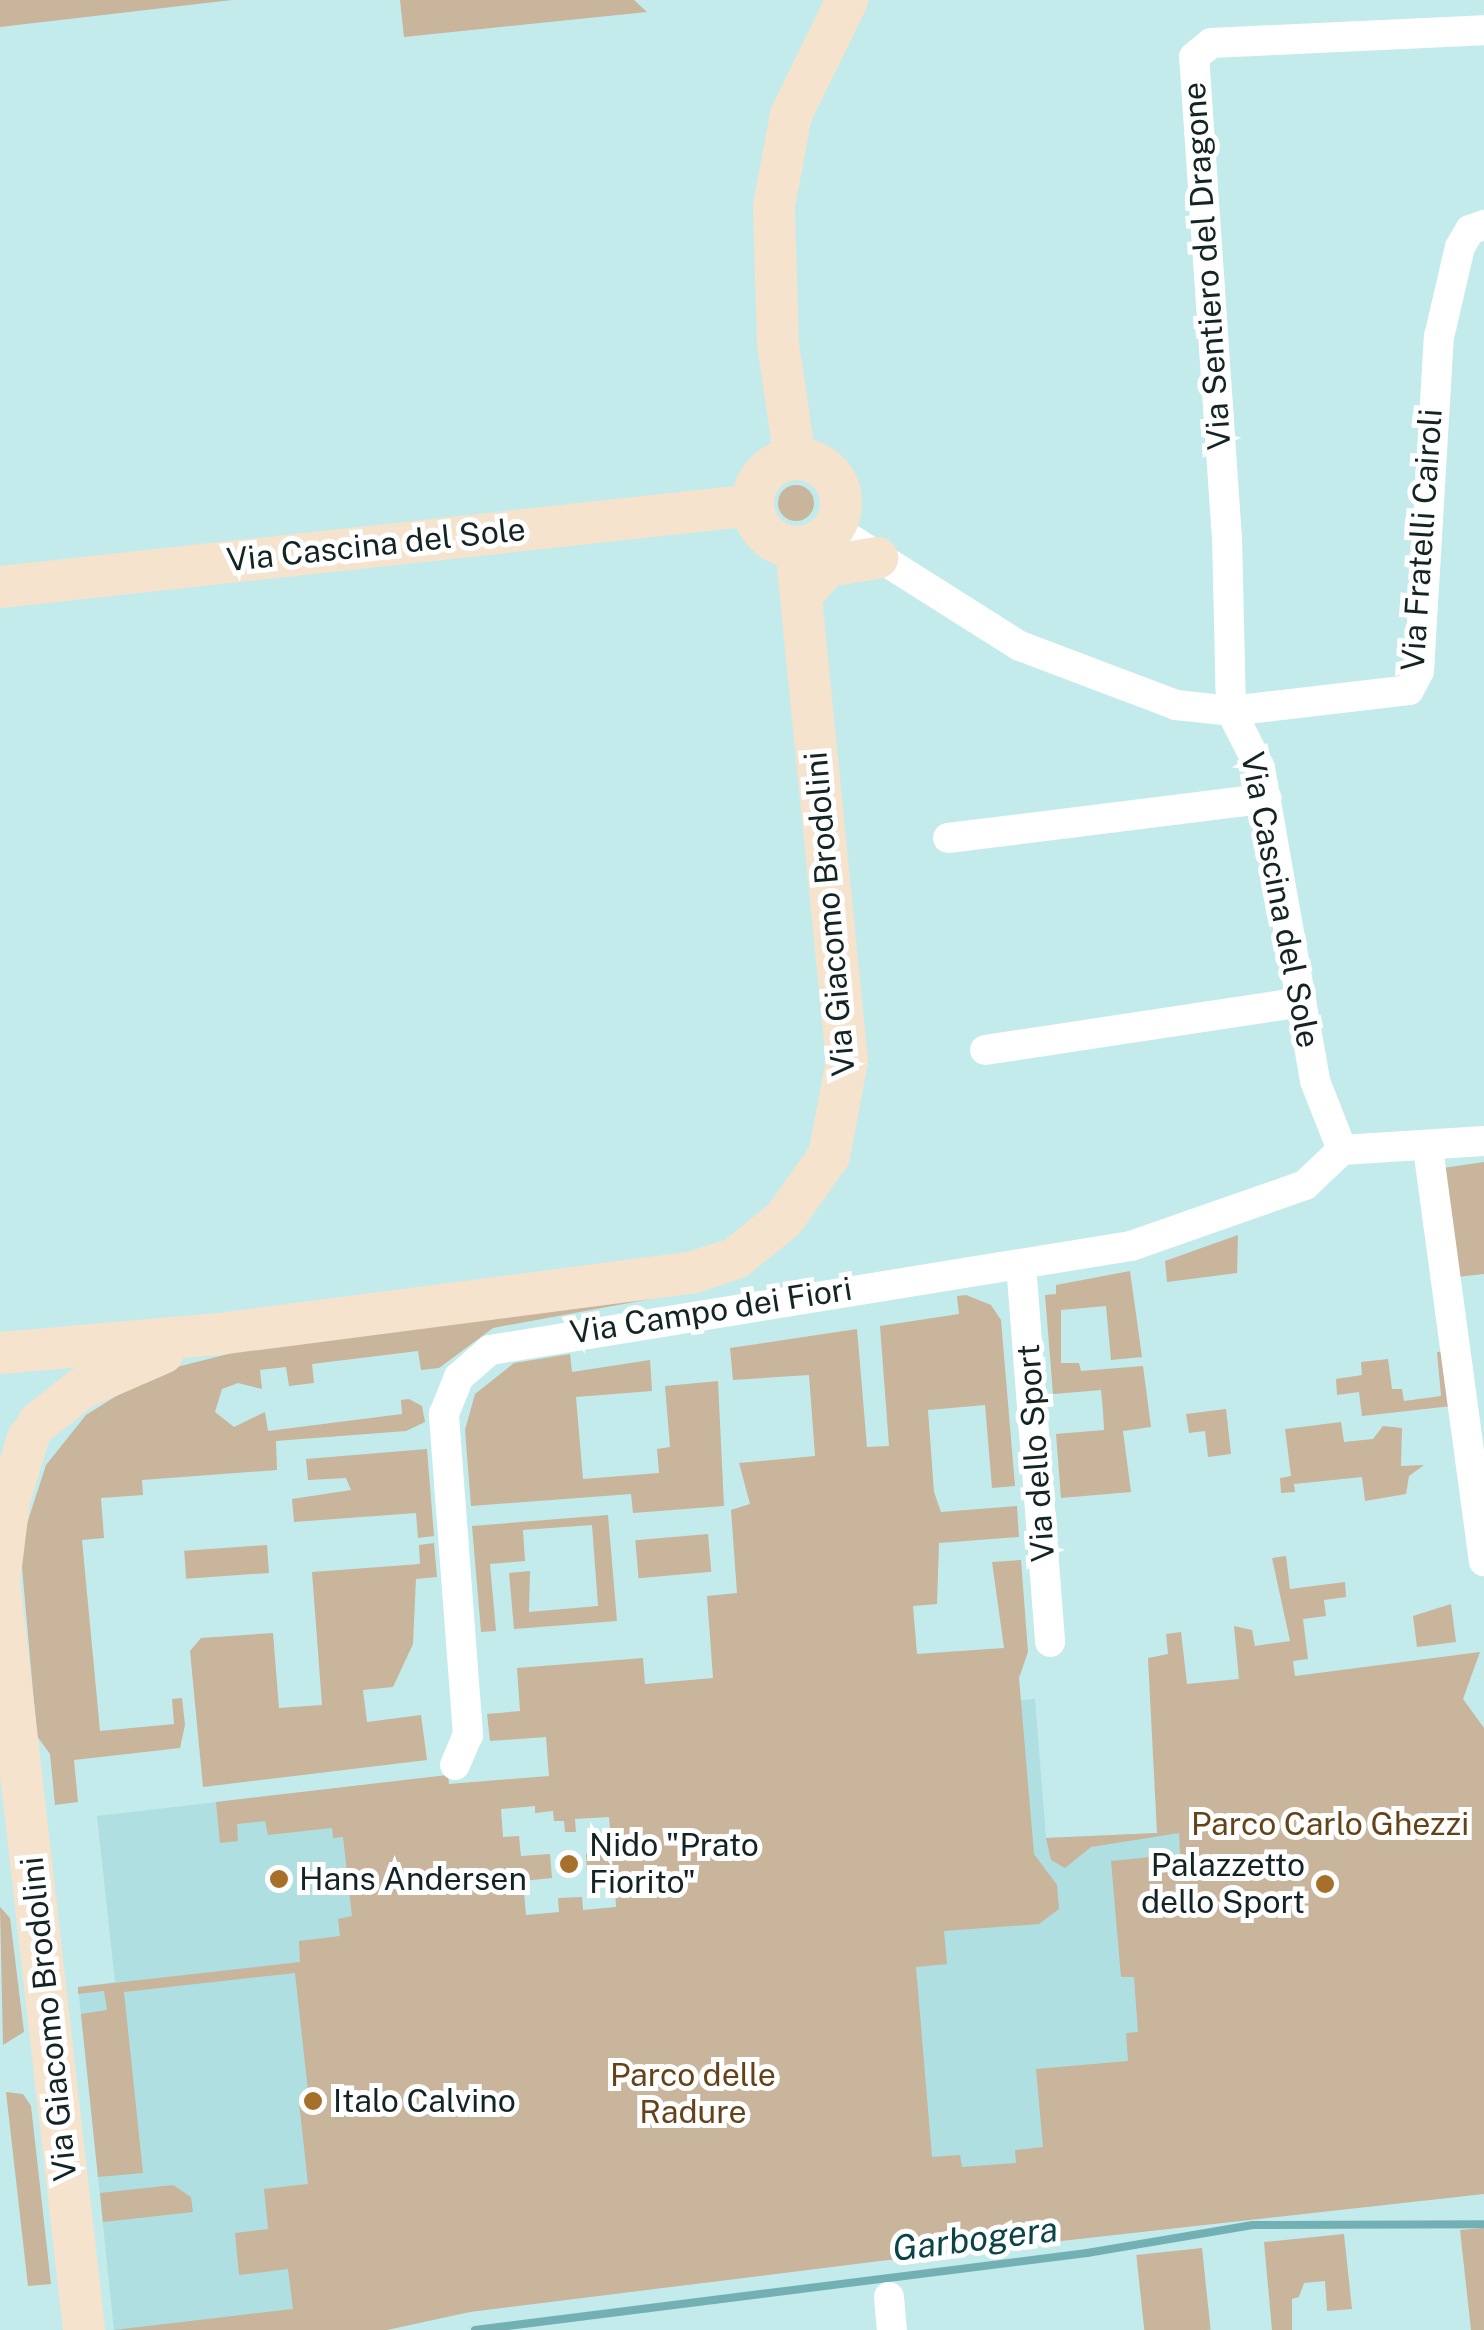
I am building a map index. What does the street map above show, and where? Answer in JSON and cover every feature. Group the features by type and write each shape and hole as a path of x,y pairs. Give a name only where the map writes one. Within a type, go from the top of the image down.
{"street":[{"path":"795,459 778,344 774,206 791,115 847,0"},
{"name":"Via Sentiero del Dragone","path":"1231,711 1227,539 1194,58 1211,43 1484,30"},
{"name":"Via Fratelli Cairoli","path":"1231,711 1399,692 1414,685 1440,337 1460,247 1470,230 1484,225"},
{"path":"795,459 816,463 834,480 840,504 814,537 762,530 753,505 768,470 795,459"},
{"name":"Via Cascina del Sole","path":"0,587 753,505"},
{"name":"Via Cascina del Sole","path":"814,537 877,558 1020,646 1176,705 1231,711 1254,748 1267,798 1315,1082 1342,1150"},
{"name":"Via Giacomo Brodolini","path":"0,1354 219,1334 702,1271 744,1252 803,1198 833,1144 847,1061 801,597 814,537"},
{"path":"801,597 827,566 877,558"},
{"path":"948,838 1267,798"},
{"path":"985,1050 1301,1002"},
{"path":"1342,1150 1428,1148 1484,1141"},
{"path":"1428,1148 1484,1561"},
{"name":"Via Campo dei Fiori","path":"455,1765 468,1735 444,1424 450,1394 472,1363 514,1342 1131,1246 1279,1196 1315,1178 1342,1150"},
{"name":"Via dello Sport","path":"1021,1264 1050,1642"},
{"name":"Via Giacomo Brodolini","path":"22,1439 104,1376 219,1334"},
{"path":"0,1354 32,1376 40,1397 22,1439 0,1574"},
{"name":"Via Giacomo Brodolini","path":"0,1589 81,2330"},
{"path":"889,2297 892,2330"}],"shaded area":[{"path":"1035,1699 1046,1838 1179,1832 1212,2212 874,2251 810,1718"},
{"name":"Italo Calvino","path":"448,1775 454,1872 582,2215 259,2330 114,2330 78,1987 115,1982 97,1816"}],"green space":[{"path":"0,0 232,0 0,27"},
{"path":"400,0 634,0 647,12 404,37"},
{"path":"796,485 809,490 814,503 809,516 796,521 783,516 778,503 783,490"},
{"path":"1484,1162 1484,1274 1457,1277 1443,1168"},
{"path":"1238,1235 1237,1273 1167,1282 1165,1261"},
{"path":"1130,1271 1142,1357 1111,1360 1106,1306 1061,1310 1061,1363 1079,1363 1081,1371 1143,1366 1151,1427 1123,1431 1131,1492 1061,1498 1056,1434 1104,1430 1103,1411 1101,1390 1053,1394 1045,1295 1056,1294 1056,1285"},
{"path":"694,1291 493,1328 439,1368 421,1370 418,1351 312,1364 314,1383 289,1386 286,1367 260,1370 262,1389 238,1383 222,1389 215,1412 234,1427 265,1412 268,1431 402,1414 401,1400 409,1399 422,1406 425,1422 406,1431 276,1441 277,1470 142,1480 143,1495 101,1498 104,1538 82,1540 100,1731 174,1724 172,1699 182,1698 185,1725 180,1748 74,1760 78,1802 55,1805 50,1754 37,1736 20,1545 46,1465 86,1415 153,1373 240,1351"},
{"path":"966,1295 991,1305 1001,1320 1015,1486 992,1488 985,1405 928,1410 934,1492 941,1512 1017,1506 1019,1537 939,1543 937,1604 913,1606 917,1654 1004,1648 992,1562 1021,1560 1028,1652 1019,1678 1034,1854 1057,1885 1059,1909 1039,1924 944,1931 947,1964 916,1967 932,2157 960,2155 962,2167 1016,2163 1015,2150 1043,2147 1036,2069 1128,2061 1126,2033 1138,2032 1134,1977 1121,1977 1111,1861 1180,1854 1179,1833 1091,1847 1065,1868 1051,1860 1046,1838 1157,1833 1148,1658 1168,1654 1166,1634 1181,1632 1187,1684 1239,1679 1234,1626 1252,1630 1255,1646 1290,1641 1272,1558 1286,1556 1290,1589 1345,1582 1346,1597 1324,1600 1326,1616 1303,1619 1308,1659 1293,1661 1295,1676 1480,1652 1463,1699 1484,1728 1484,2194 880,2261 470,2312 387,2330 114,2330 293,2309 288,2269 239,2275 235,2233 268,2229 264,2189 308,2184 299,2102 308,2091 295,1973 124,1992 143,2173 98,2177 81,2014 107,2010 104,1991 78,1994 78,1987 300,1962 299,1941 340,1936 338,1919 352,1916 343,1837 333,1838 332,1828 268,1835 265,1821 237,1824 238,1841 220,1843 216,1802 448,1775 449,1784 549,1776 546,1737 490,1741 487,1714 520,1711 517,1668 643,1658 645,1684 713,1678 707,1596 737,1593 731,1510 750,1504 739,1463 815,1456 809,1375 733,1380 730,1348 857,1329 867,1447 889,1446 880,1326 959,1314 957,1296","holes":["535,1806 535,1813 553,1811 554,1821 564,1821 565,1832 576,1832 575,1819 609,1817 612,1852 586,1854 587,1875 614,1873 616,1907 583,1910 582,1897 558,1898 559,1912 526,1915 523,1881 552,1878 550,1854 521,1856 519,1836 503,1837 501,1809"]},
{"path":"1444,1351 1452,1406 1362,1416 1359,1392 1337,1395 1336,1379 1362,1375 1361,1362 1388,1359 1392,1389 1402,1389 1404,1401 1441,1396 1437,1352"},
{"path":"570,1354 572,1372 650,1360 652,1391 576,1397 583,1479 659,1473 657,1449 670,1447 665,1386 718,1381 724,1506 633,1513 631,1494 471,1506 465,1430 475,1394 514,1363"},
{"path":"1226,1409 1231,1454 1208,1457 1205,1431 1189,1433 1186,1414"},
{"path":"1341,1422 1344,1442 1373,1439 1383,1426 1402,1428 1401,1466 1424,1465 1409,1476 1406,1494 1365,1501 1362,1477 1294,1484 1295,1492 1281,1493 1280,1478 1291,1476 1285,1429"},
{"path":"427,1449 434,1536 418,1538 416,1513 294,1522 292,1499 351,1490 346,1478 308,1480 306,1459"},
{"path":"608,1515 617,1621 514,1629 509,1573 530,1571 529,1612 598,1606 592,1525 523,1530 525,1561 490,1564 496,1631 481,1632 472,1526"},
{"path":"708,1534 711,1572 639,1578 635,1540"},
{"path":"434,1543 437,1577 416,1579 413,1644 393,1687 363,1690 367,1722 421,1715 427,1760 203,1787 190,1651 201,1638 273,1633 279,1708 322,1705 312,1572 420,1564 419,1545"},
{"path":"267,1545 269,1573 186,1579 184,1551"},
{"path":"1451,1604 1456,1642 1417,1647 1413,1616"},
{"path":"0,1907 10,1918 24,2032 3,2045"},
{"path":"6,2092 23,2094 31,2106 51,2284 28,2286"},
{"path":"173,2185 191,2197 193,2212 103,2222 100,2193"},
{"path":"1484,2228 1484,2330 1471,2330 1460,2230"},
{"path":"1344,2234 1352,2309 1327,2311 1325,2281 1304,2283 1299,2297 1292,2299 1292,2330 1272,2330 1264,2242"},
{"path":"1202,2248 1211,2330 1144,2330 1136,2255"}],"waterway":[{"name":"Garbogera","path":"475,2330 1087,2253 1253,2225 1484,2224"}],"place":[{"name":"Nido \"Prato Fiorito\"","path":"569,1864"},
{"name":"Hans Andersen","path":"279,1879"},
{"name":"Palazzetto dello Sport","path":"1325,1884"},
{"name":"Italo Calvino","path":"313,2101"}],"park label":[{"name":"Parco Carlo Ghezzi","path":"1330,1824"},
{"name":"Parco delle Radure","path":"693,2094"}]}
